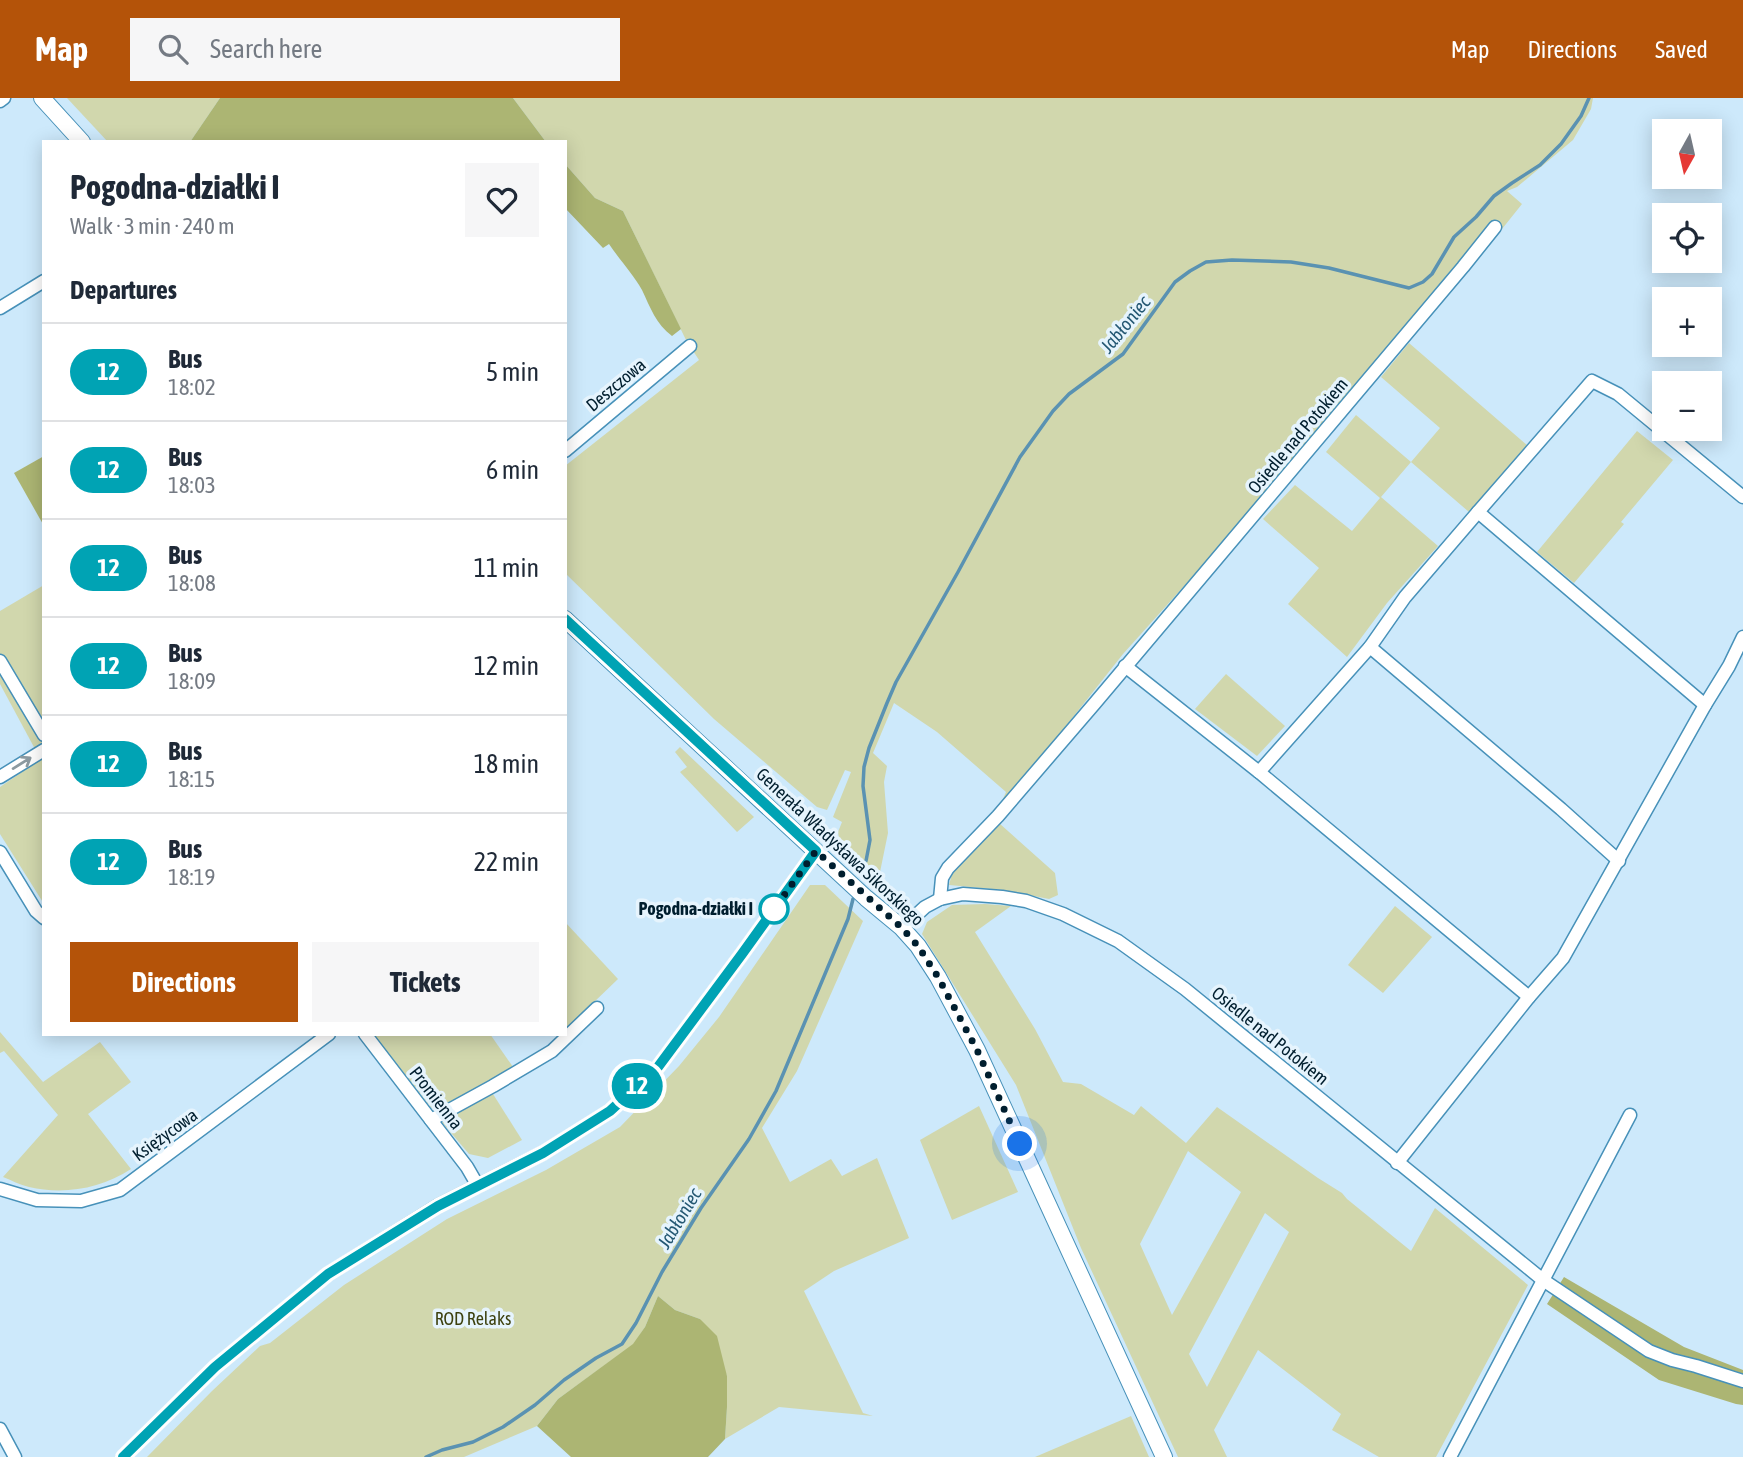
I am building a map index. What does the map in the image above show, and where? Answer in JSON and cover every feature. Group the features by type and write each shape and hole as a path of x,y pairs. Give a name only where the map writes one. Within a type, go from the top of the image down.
{"street":[{"path":"42,98 80,140"},
{"name":"Osiedle nad Potokiem","path":"1495,227 1326,431 998,816 948,869 942,878 940,899 964,894 1026,901 1063,914 1118,941 1185,989 1543,1280 1649,1351 1743,1381"},
{"path":"0,308 42,282"},
{"name":"Deszczowa","path":"567,449 690,346"},
{"path":"1259,772 1370,647 1405,597 1592,381 1618,394 1743,497"},
{"path":"1478,512 1705,705"},
{"name":"Generała Władysława Sikorskiego","path":"567,621 901,927 918,946 977,1050 1164,1457"},
{"path":"1397,1163 1563,958 1743,638"},
{"path":"1370,647 1619,861"},
{"path":"0,660 42,732"},
{"path":"1125,666 1259,772 1530,998"},
{"path":"0,777 42,751"},
{"path":"123,1457 215,1367 328,1274 438,1206 543,1153 610,1111 658,1067 816,851"},
{"path":"0,852 42,916"},
{"path":"901,927 925,907 940,899"},
{"path":"431,1120 552,1051 597,1008"},
{"name":"Księżycowa","path":"0,1189 37,1200 81,1201 120,1190 326,1036"},
{"name":"Promienna","path":"367,1036 467,1167 478,1186"},
{"path":"1450,1457 1630,1115"},
{"path":"0,1429 15,1457"}],"green space":[{"path":"67,98 220,98 191,140 106,140"},
{"path":"220,98 513,98 544,140 191,140"},
{"path":"513,98 1593,98 1591,109 1573,140 1517,187 1507,191 1522,204 1502,229 1493,222 1417,317 1123,654 997,813 1006,792 937,732 894,703 873,753 887,766 884,782 888,833 880,872 869,866 839,838 842,822 833,817 851,772 845,770 827,810 817,807 714,719 567,575 567,464 699,360 686,340 623,211 595,198 567,166 567,140 544,140"},
{"path":"567,166 595,198 623,211 681,329 672,336 666,331 642,290 609,244 603,248 567,210"},
{"path":"1409,343 1527,445 1469,512 1411,462 1440,428 1381,377"},
{"path":"1356,415 1411,462 1381,497 1438,546 1387,603 1347,657 1288,604 1319,568 1263,519 1295,485 1352,531 1380,498 1326,452"},
{"path":"1637,431 1673,460 1574,583 1537,552"},
{"path":"42,457 42,522 14,473"},
{"path":"42,586 42,744 35,749 0,684 0,611"},
{"path":"1226,674 1285,726 1257,756 1195,709"},
{"path":"680,747 754,817 737,832 680,772 687,767 675,752"},
{"path":"42,758 42,901 0,834 0,787"},
{"path":"999,823 1055,873 1058,895 1049,899 1003,890 949,885 958,865"},
{"name":"ROD Relaks","path":"810,885 825,885 863,921 797,1071 762,1128 790,1182 831,1159 842,1176 877,1158 909,1238 834,1271 804,1291 863,1413 873,1416 779,1407 725,1439 727,1376 700,1319 675,1310 658,1296 645,1327 634,1344 558,1399 537,1426 464,1457 147,1457 260,1346 270,1343 344,1285 447,1219 546,1170 620,1127 679,1066 719,1017"},
{"path":"952,905 1011,906 975,932 1035,1029 1063,1082 1081,1084 1134,1115 1141,1106 1186,1143 1217,1107 1342,1193 1411,1251 1435,1208 1528,1285 1436,1457 1379,1457 1332,1430 1341,1414 1258,1350 1214,1430 1227,1457 1178,1457 1081,1248 1016,1085 922,934 927,922","holes":["1188,1151 1241,1192 1172,1315 1140,1244","1265,1213 1289,1232 1207,1387 1189,1354"]},
{"path":"1395,906 1432,937 1383,993 1348,965"},
{"path":"567,924 618,979 567,1028"},
{"path":"0,1032 43,1082 100,1042 131,1082 88,1114 131,1169 95,1186 68,1190 29,1187 3,1177 58,1115 4,1051 0,1053"},
{"path":"375,1036 491,1036 513,1067 434,1111"},
{"path":"493,1094 522,1140 488,1158 469,1154 441,1121"},
{"path":"979,1106 1018,1192 952,1220 920,1140"},
{"path":"1564,1277 1684,1347 1743,1370 1743,1405 1659,1380 1547,1304"},
{"path":"658,1296 675,1310 700,1319 717,1336 727,1376 725,1439 708,1457 571,1457 537,1426 558,1399 633,1344 645,1327"},
{"path":"1131,1416 1149,1457 1035,1457"}],"waterway":[{"name":"Jabłoniec","path":"866,861 870,840 863,786 864,767 896,682 1020,457 1053,411 1069,394 1123,354 1175,282 1206,262 1232,260 1291,262 1329,268 1409,288 1423,282 1432,274 1454,237 1494,196 1540,165 1561,144 1581,116 1589,98"},
{"name":"Jabłoniec","path":"426,1457 473,1442 503,1427 535,1405 564,1380 622,1344 662,1272 701,1208 749,1139 776,1091 848,919 853,899"}],"bus line":[{"name":"12","path":"123,1457 215,1367 328,1274 438,1206 543,1153 610,1111 658,1067 816,851 567,621"}],"place":[{"name":"Pogodna-działki I","path":"774,909"}],"route":[{"path":"774,909 772,912 816,851 901,927 918,946 938,977 977,1050 1020,1144"}]}
